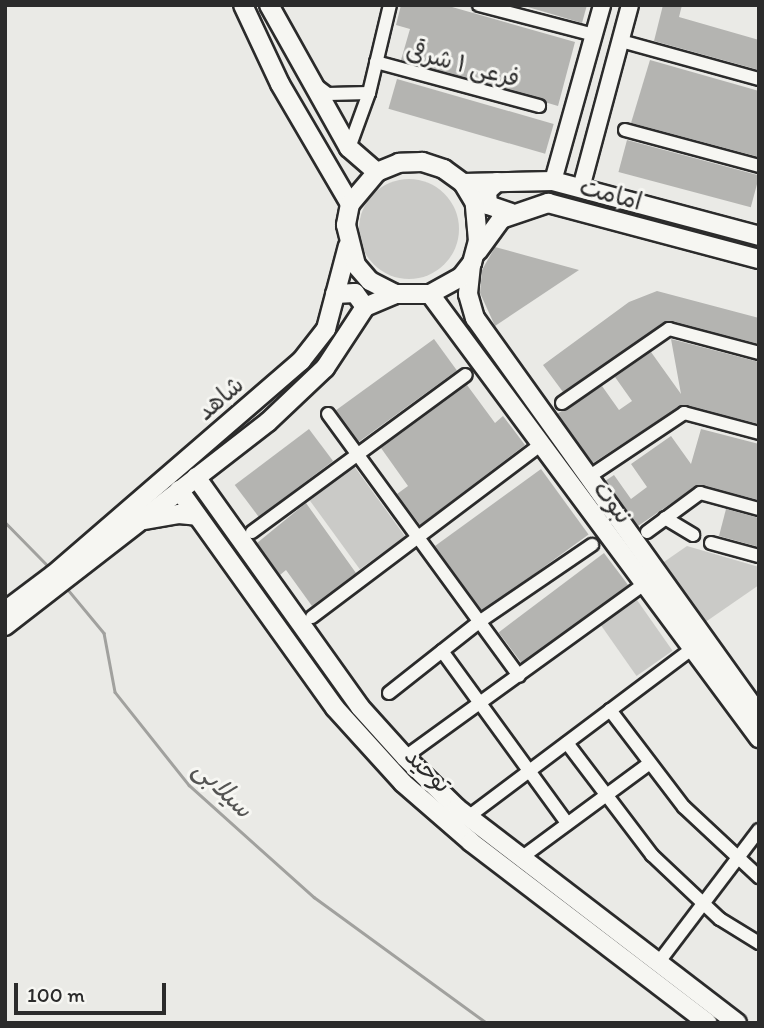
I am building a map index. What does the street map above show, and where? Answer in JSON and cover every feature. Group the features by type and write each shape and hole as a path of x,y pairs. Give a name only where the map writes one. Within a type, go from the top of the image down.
{"main road":[{"path":"243,5 274,72 350,204 348,246 370,281 396,294"},
{"path":"269,5 309,81 349,148 377,172"},
{"path":"335,177 357,181 363,160"},
{"path":"350,204 377,172 398,163 422,162 444,169 463,183 475,203 480,225 472,262 469,307 456,305 449,317"},
{"name":"امامت","path":"463,183 553,181 759,236"},
{"path":"335,294 355,293 365,307 396,294 430,294 461,277 492,230 511,213 488,205 486,191 497,182"},
{"name":"امامت","path":"511,213 548,203 759,259"},
{"name":"شاهد","path":"80,560 301,361 326,329 348,246"},
{"name":"نبوت","path":"430,294 759,738"},
{"name":"شاهد","path":"80,560 139,522 268,422 325,368 365,307"},
{"name":"نبوت","path":"469,307 587,478 759,715"},
{"path":"214,501 216,477 225,455"},
{"name":"توحید","path":"196,477 353,697 405,757 468,817 521,858 556,897 708,1023"},
{"name":"توحید","path":"178,490 335,708 395,774 471,842 657,963 737,1023"},
{"path":"139,522 179,514 197,516"},
{"path":"5,626 17,608 80,560"}],"street":[{"path":"349,148 369,93 390,5"},
{"path":"553,181 602,5"},
{"path":"581,188 630,5"},
{"path":"480,6 594,35"},
{"path":"621,41 759,79"},
{"name":"فرعی ۱ شرقی","path":"376,62 539,106"},
{"path":"309,81 328,94 369,93"},
{"path":"625,130 759,166"},
{"path":"562,404 669,328 759,353"},
{"path":"252,533 356,453 466,375"},
{"path":"587,478 684,412 759,433"},
{"path":"328,414 519,677"},
{"path":"312,617 540,445"},
{"path":"647,532 700,493 759,509"},
{"path":"665,518 693,535"},
{"path":"710,542 759,556"},
{"path":"389,692 479,622 592,545"},
{"path":"405,757 644,584"},
{"path":"468,817 693,648"},
{"path":"442,651 567,823"},
{"path":"610,710 684,807 759,877"},
{"path":"567,743 604,796 652,855 702,904 759,943"},
{"path":"521,858 650,763"},
{"path":"657,963 759,830"}],"shaded area":[{"path":"409,179 428,182 445,193 456,210 459,229 456,248 445,265 428,276 409,279 390,276 373,265 362,248 359,229 362,210 373,193 390,182"},
{"path":"354,466 405,536 360,569 309,499"},
{"path":"687,546 759,567 759,585 704,623 661,564"},
{"path":"637,600 673,651 637,676 601,625"}],"building":[{"path":"401,5 445,5 575,42 558,106 401,60 410,29 396,25"},
{"path":"521,5 587,5 582,23"},
{"path":"663,5 682,5 679,17 759,40 759,70 654,41"},
{"path":"650,60 759,91 759,157 631,123"},
{"path":"397,79 554,124 545,154 388,109"},
{"path":"627,140 759,175 751,207 618,172"},
{"path":"495,247 579,270 495,326 480,293 482,270"},
{"path":"657,291 759,318 759,344 667,321 563,392 543,365 629,302"},
{"path":"434,339 457,371 358,442 335,411"},
{"path":"671,339 759,362 759,424 682,405 593,463 557,414 602,386 619,410 632,401 615,377 651,352 681,394"},
{"path":"467,385 495,423 503,416 525,445 420,525 397,494 408,486 381,448"},
{"path":"309,429 333,461 259,517 235,485"},
{"path":"701,429 759,444 759,500 698,485 638,526 605,481 614,475 631,499 647,487 631,464 671,436 691,464"},
{"path":"541,469 589,535 483,612 435,546"},
{"path":"306,503 356,573 312,606 286,570 280,575 257,543"},
{"path":"726,509 759,518 759,547 719,536"},
{"path":"604,553 628,585 523,664 499,632"}],"waterway":[{"name":"سیلابی","path":"5,522 49,567"},
{"name":"سیلابی","path":"65,586 104,633 115,692 189,785 314,897 487,1023"}]}
